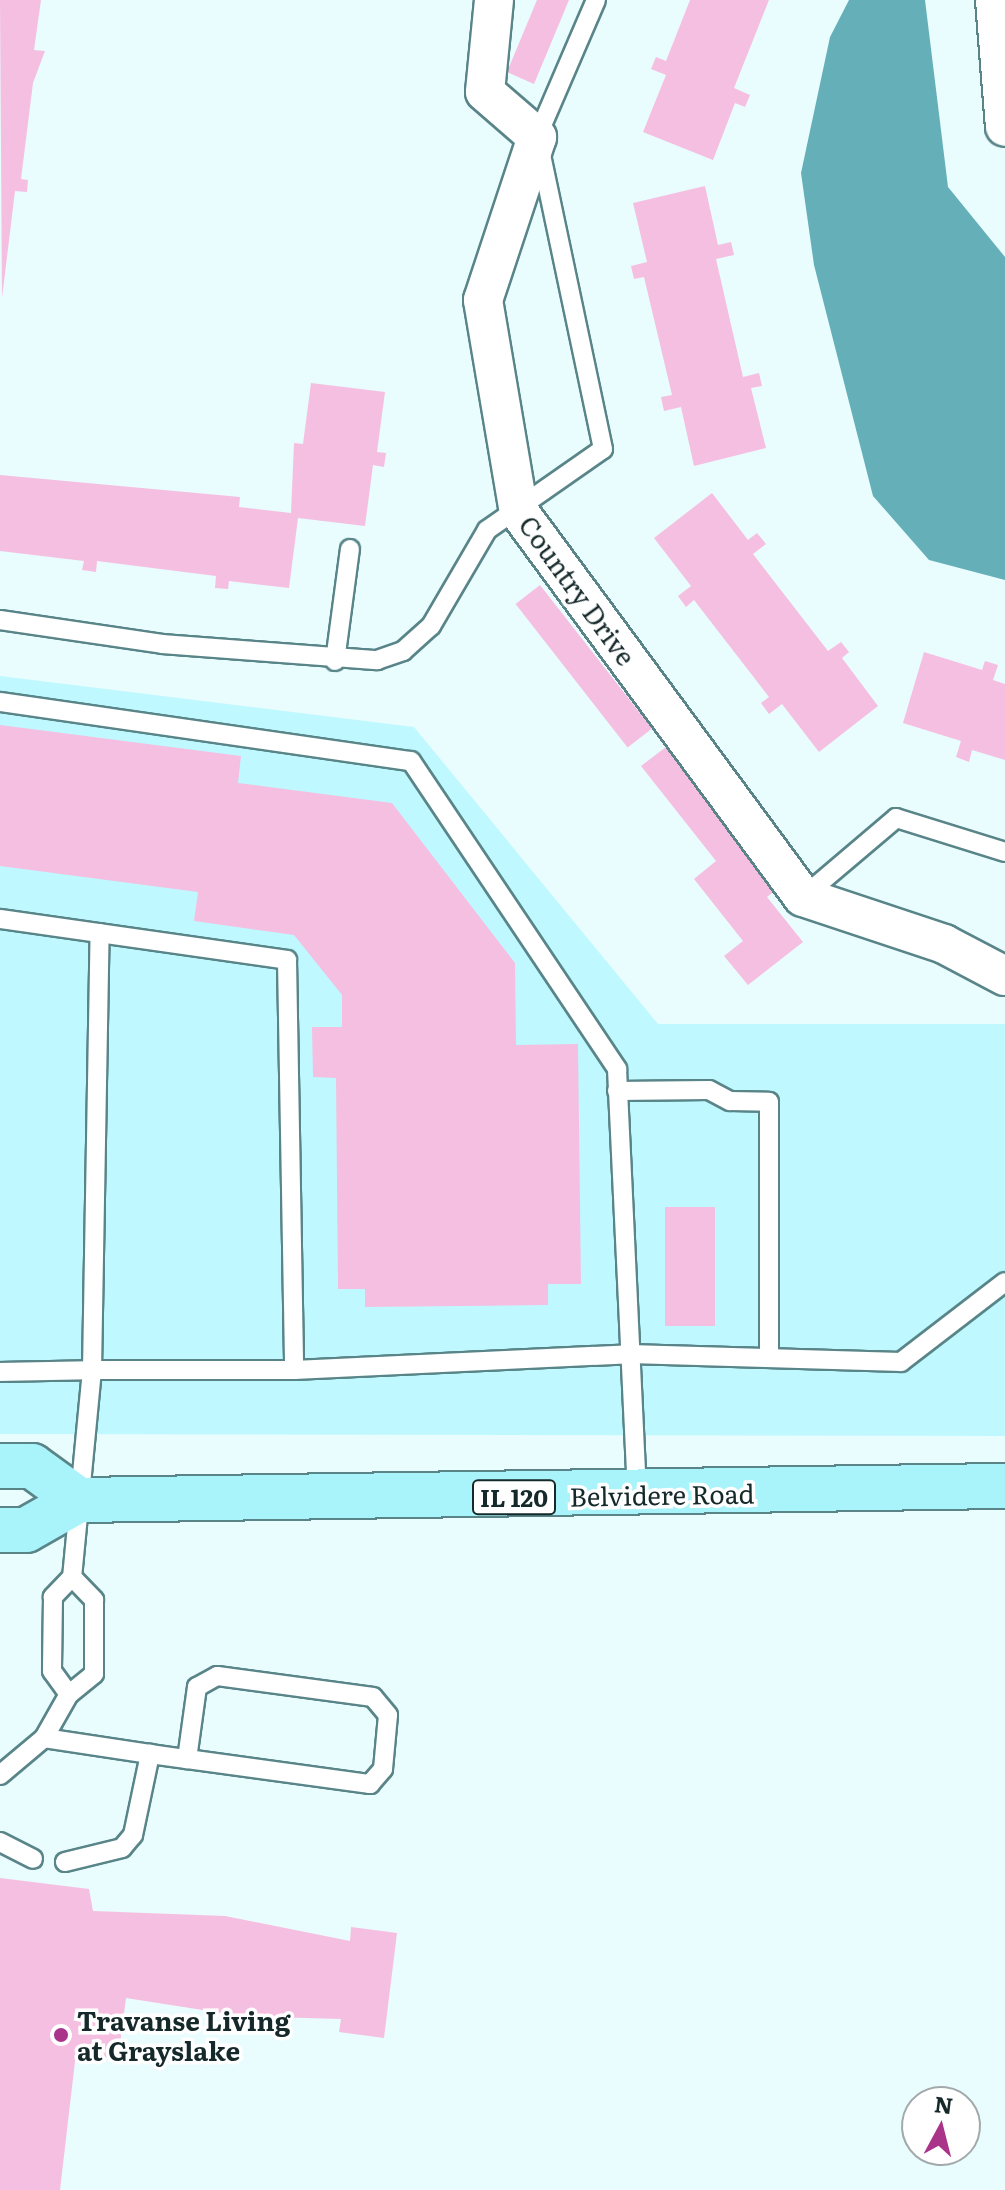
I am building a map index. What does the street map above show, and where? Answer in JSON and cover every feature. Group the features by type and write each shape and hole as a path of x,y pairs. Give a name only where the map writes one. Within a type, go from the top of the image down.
{"main road":[{"path":"0,1466 32,1466 79,1500"},
{"name":"Belvidere Road","path":"0,1530 26,1530 79,1500 637,1496 1005,1486"}],"street":[{"path":"494,0 485,92 537,137"},
{"path":"995,0 1005,127"},
{"name":"Country Drive","path":"537,137 483,300 519,512 803,897"},
{"path":"803,897 944,944 1005,976"}],"lane":[{"path":"0,620 335,661 403,651 431,626 471,548 603,449 537,137 596,0"},
{"path":"335,661 350,549"},
{"path":"0,702 411,761 617,1069 637,1496"},
{"path":"803,897 896,818 1005,852"},
{"path":"0,919 287,960 294,1370"},
{"path":"69,1694 52,1671 53,1597 72,1577 92,1370 100,933"},
{"path":"617,1091 709,1090 730,1101 769,1102 769,1358"},
{"path":"0,1372 294,1370 630,1354 901,1362 1005,1282"},
{"path":"0,1775 44,1738 69,1694 94,1674 94,1600 72,1577"},
{"path":"44,1738 150,1754 370,1784 383,1769 388,1715 373,1697 217,1676 197,1687 187,1759"},
{"path":"65,1862 122,1848 133,1835 150,1754"},
{"path":"0,1842 33,1859"}],"shaded area":[{"path":"849,0 925,0 948,187 1005,257 1005,580 929,560 873,496 814,265 801,173 830,37"},
{"path":"0,676 414,727 658,1024 1005,1024 1005,1436 0,1434"}],"building":[{"path":"0,0 41,0 34,50 45,51 33,83 21,179 28,180 27,192 15,191 2,298"},
{"path":"537,0 569,0 534,84 507,72"},
{"path":"690,0 769,0 734,88 750,95 745,107 735,103 713,160 643,132 666,75 651,69 656,57 666,61"},
{"path":"705,186 718,245 731,242 734,255 716,259 743,377 759,373 762,386 751,388 766,448 694,466 681,407 664,411 661,397 672,395 644,277 634,279 631,266 647,262 633,203"},
{"path":"311,383 385,392 377,452 386,453 384,467 373,465 365,526 298,518 289,588 229,581 228,589 215,588 216,576 97,561 96,572 82,570 84,561 0,551 0,475 240,497 239,507 291,513 294,443 303,444"},
{"path":"712,493 748,540 757,533 766,544 753,554 828,651 841,642 849,652 842,658 878,706 819,752 782,704 769,714 761,703 769,697 694,600 686,607 678,596 691,586 654,538"},
{"path":"540,585 652,728 628,748 516,604"},
{"path":"924,652 982,670 985,661 998,665 993,680 1005,684 1005,760 972,750 969,762 956,757 961,741 903,723"},
{"path":"0,725 241,756 238,783 392,803 515,963 516,1045 578,1044 581,1284 548,1284 548,1305 365,1307 365,1289 338,1289 336,1078 313,1077 312,1027 342,1027 342,995 294,935 194,921 198,892 0,866"},
{"path":"666,747 777,889 767,897 803,942 748,985 724,956 743,941 694,879 716,861 641,766"},
{"path":"665,1207 715,1207 715,1326 665,1326"},
{"name":"Travanse Living at Grayslake","path":"0,1878 89,1889 93,1911 225,1916 350,1941 351,1927 397,1933 384,2038 339,2032 341,2019 241,2016 126,1998 118,2059 76,2053 60,2190 0,2190"}],"place":[{"name":"Travanse Living at Grayslake","path":"61,2035"}]}
